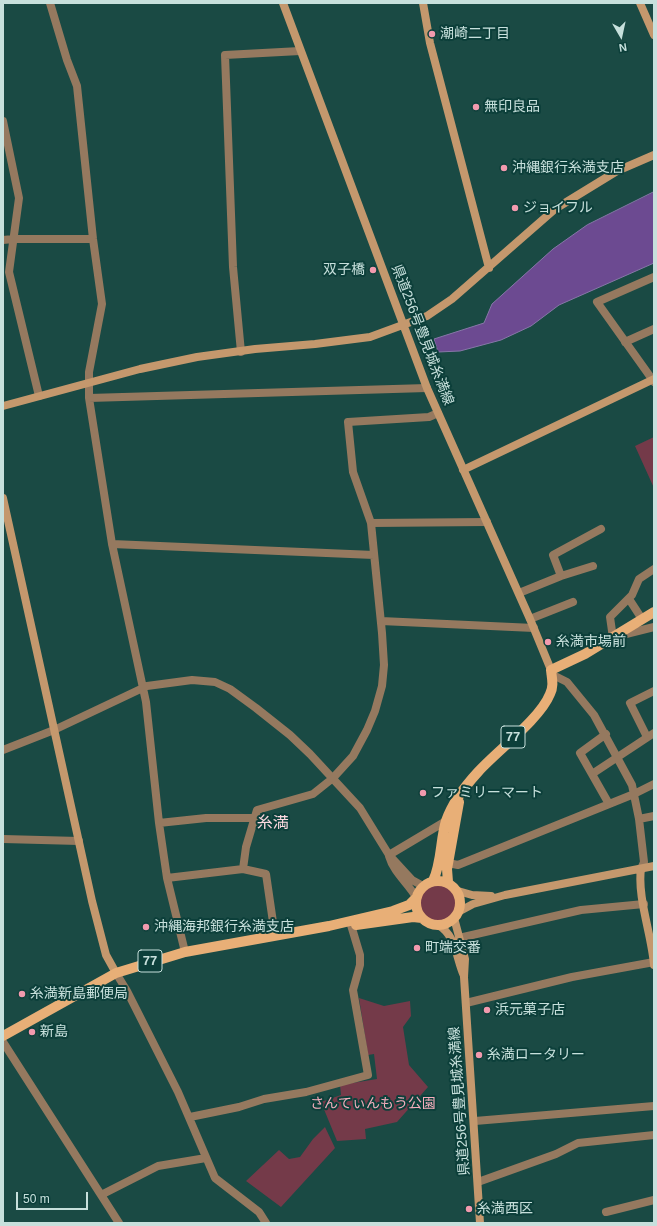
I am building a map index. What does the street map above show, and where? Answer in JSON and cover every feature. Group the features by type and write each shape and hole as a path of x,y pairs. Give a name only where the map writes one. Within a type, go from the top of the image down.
{"main road":[{"path":"551,672 615,637 654,612"},
{"name":"77","path":"433,881 440,860 446,821 478,773 546,703 553,684 551,672"},
{"name":"77","path":"448,882 448,863 460,798"},
{"path":"423,886 433,881 448,882 458,891 460,905 456,915 444,924 438,925"},
{"name":"77","path":"3,1036 90,985 116,973 185,952 329,926 404,908 416,898 423,886"},
{"path":"416,898 416,907 422,918"},
{"name":"77","path":"329,926 351,925 413,917 422,918 432,924 438,925"}],"street":[{"path":"50,3 67,60 77,86 93,239 102,304 88,382 89,398 112,544 148,721 159,823 167,878 185,952"},
{"name":"県道256号豊見城糸満線","path":"283,3 300,52 427,388 530,618 551,672"},
{"path":"423,3 430,43 489,268"},
{"path":"640,3 654,35"},
{"path":"241,352 233,267 225,55 300,52"},
{"path":"3,121 19,198 10,272 38,396"},
{"path":"3,406 88,382 197,357 363,338 427,316 452,299 555,209 598,181 654,155"},
{"path":"3,240 93,239"},
{"path":"463,470 654,380 597,302 654,277"},
{"path":"625,342 654,329"},
{"path":"89,398 427,388"},
{"path":"243,869 246,847 256,810 313,794 333,778 352,756 375,711 382,686 384,665 371,523 354,472 348,422 429,417 438,412"},
{"path":"3,498 104,949 128,993 190,1117 215,1178 259,1212 266,1223"},
{"path":"371,523 488,522"},
{"path":"561,576 553,555 601,529"},
{"path":"112,544 374,555"},
{"path":"519,593 561,576 593,566"},
{"path":"654,569 639,579 629,599 610,617 615,637 654,628"},
{"path":"629,599 642,619"},
{"path":"530,618 573,602"},
{"path":"381,622 534,628"},
{"path":"466,1003 572,977 654,963 640,875 644,862 639,818 632,785 618,756 594,715 567,682 551,672"},
{"path":"3,750 54,730 152,685 192,680 208,680 221,684 239,695 290,735 333,778 360,808 389,855 412,880 423,886"},
{"path":"592,774 651,735 630,703 654,691"},
{"path":"606,734 580,753 609,804"},
{"path":"448,863 458,865 634,794 654,784"},
{"path":"639,818 654,816"},
{"path":"159,823 206,818 254,818"},
{"path":"389,855 446,821"},
{"path":"3,839 79,841"},
{"path":"389,855 395,871 412,889 416,898"},
{"path":"456,915 473,904 505,895 654,866"},
{"path":"167,878 243,869 266,874 276,936"},
{"path":"458,891 472,895 505,895"},
{"path":"459,938 581,910 644,904"},
{"name":"県道256号豊見城糸満線","path":"456,915 459,938 465,959 464,977 475,1121 480,1223"},
{"path":"190,1117 238,1107 264,1099 306,1092 368,1075 353,990 360,965 360,955 351,925"},
{"name":"県道256号豊見城糸満線","path":"438,925 444,928 450,935 457,952 464,977"},
{"path":"3,1042 119,1223"},
{"path":"475,1121 654,1106"},
{"path":"478,1182 556,1154 578,1143 654,1135"},
{"path":"101,1195 158,1166 206,1158"},
{"path":"606,1212 654,1200"}],"green space":[{"path":"654,437 654,488 635,446"},
{"path":"438,884 451,890 457,903 451,916 438,922 425,916 419,903 425,890"},
{"name":"さんてぃんもう公園","path":"359,998 384,1006 410,1001 411,1016 403,1027 409,1065 428,1087 397,1122 365,1129 366,1139 337,1141 321,1102 341,1095 340,1085 377,1079 374,1054 368,1055"},
{"path":"325,1127 335,1148 281,1207 246,1181 279,1150 289,1159 300,1157 313,1139"}],"shaded area":[{"path":"654,192 654,263 559,305 531,326 501,340 460,351 438,352 434,339 484,323 492,304 553,249 587,225"}],"place":[{"name":"潮崎二丁目","path":"432,34"},
{"name":"無印良品","path":"476,107"},
{"name":"沖縄銀行糸満支店","path":"504,168"},
{"name":"ジョイフル","path":"515,208"},
{"name":"双子橋","path":"373,270"},
{"name":"糸満市場前","path":"548,642"},
{"name":"ファミリーマート","path":"423,793"},
{"name":"沖縄海邦銀行糸満支店","path":"146,927"},
{"name":"町端交番","path":"417,948"},
{"name":"糸満新島郵便局","path":"22,994"},
{"name":"浜元菓子店","path":"487,1010"},
{"name":"新島","path":"32,1032"},
{"name":"糸満ロータリー","path":"479,1055"},
{"name":"糸満西区","path":"469,1209"}],"district":[{"name":"糸満","path":"273,824"}]}
